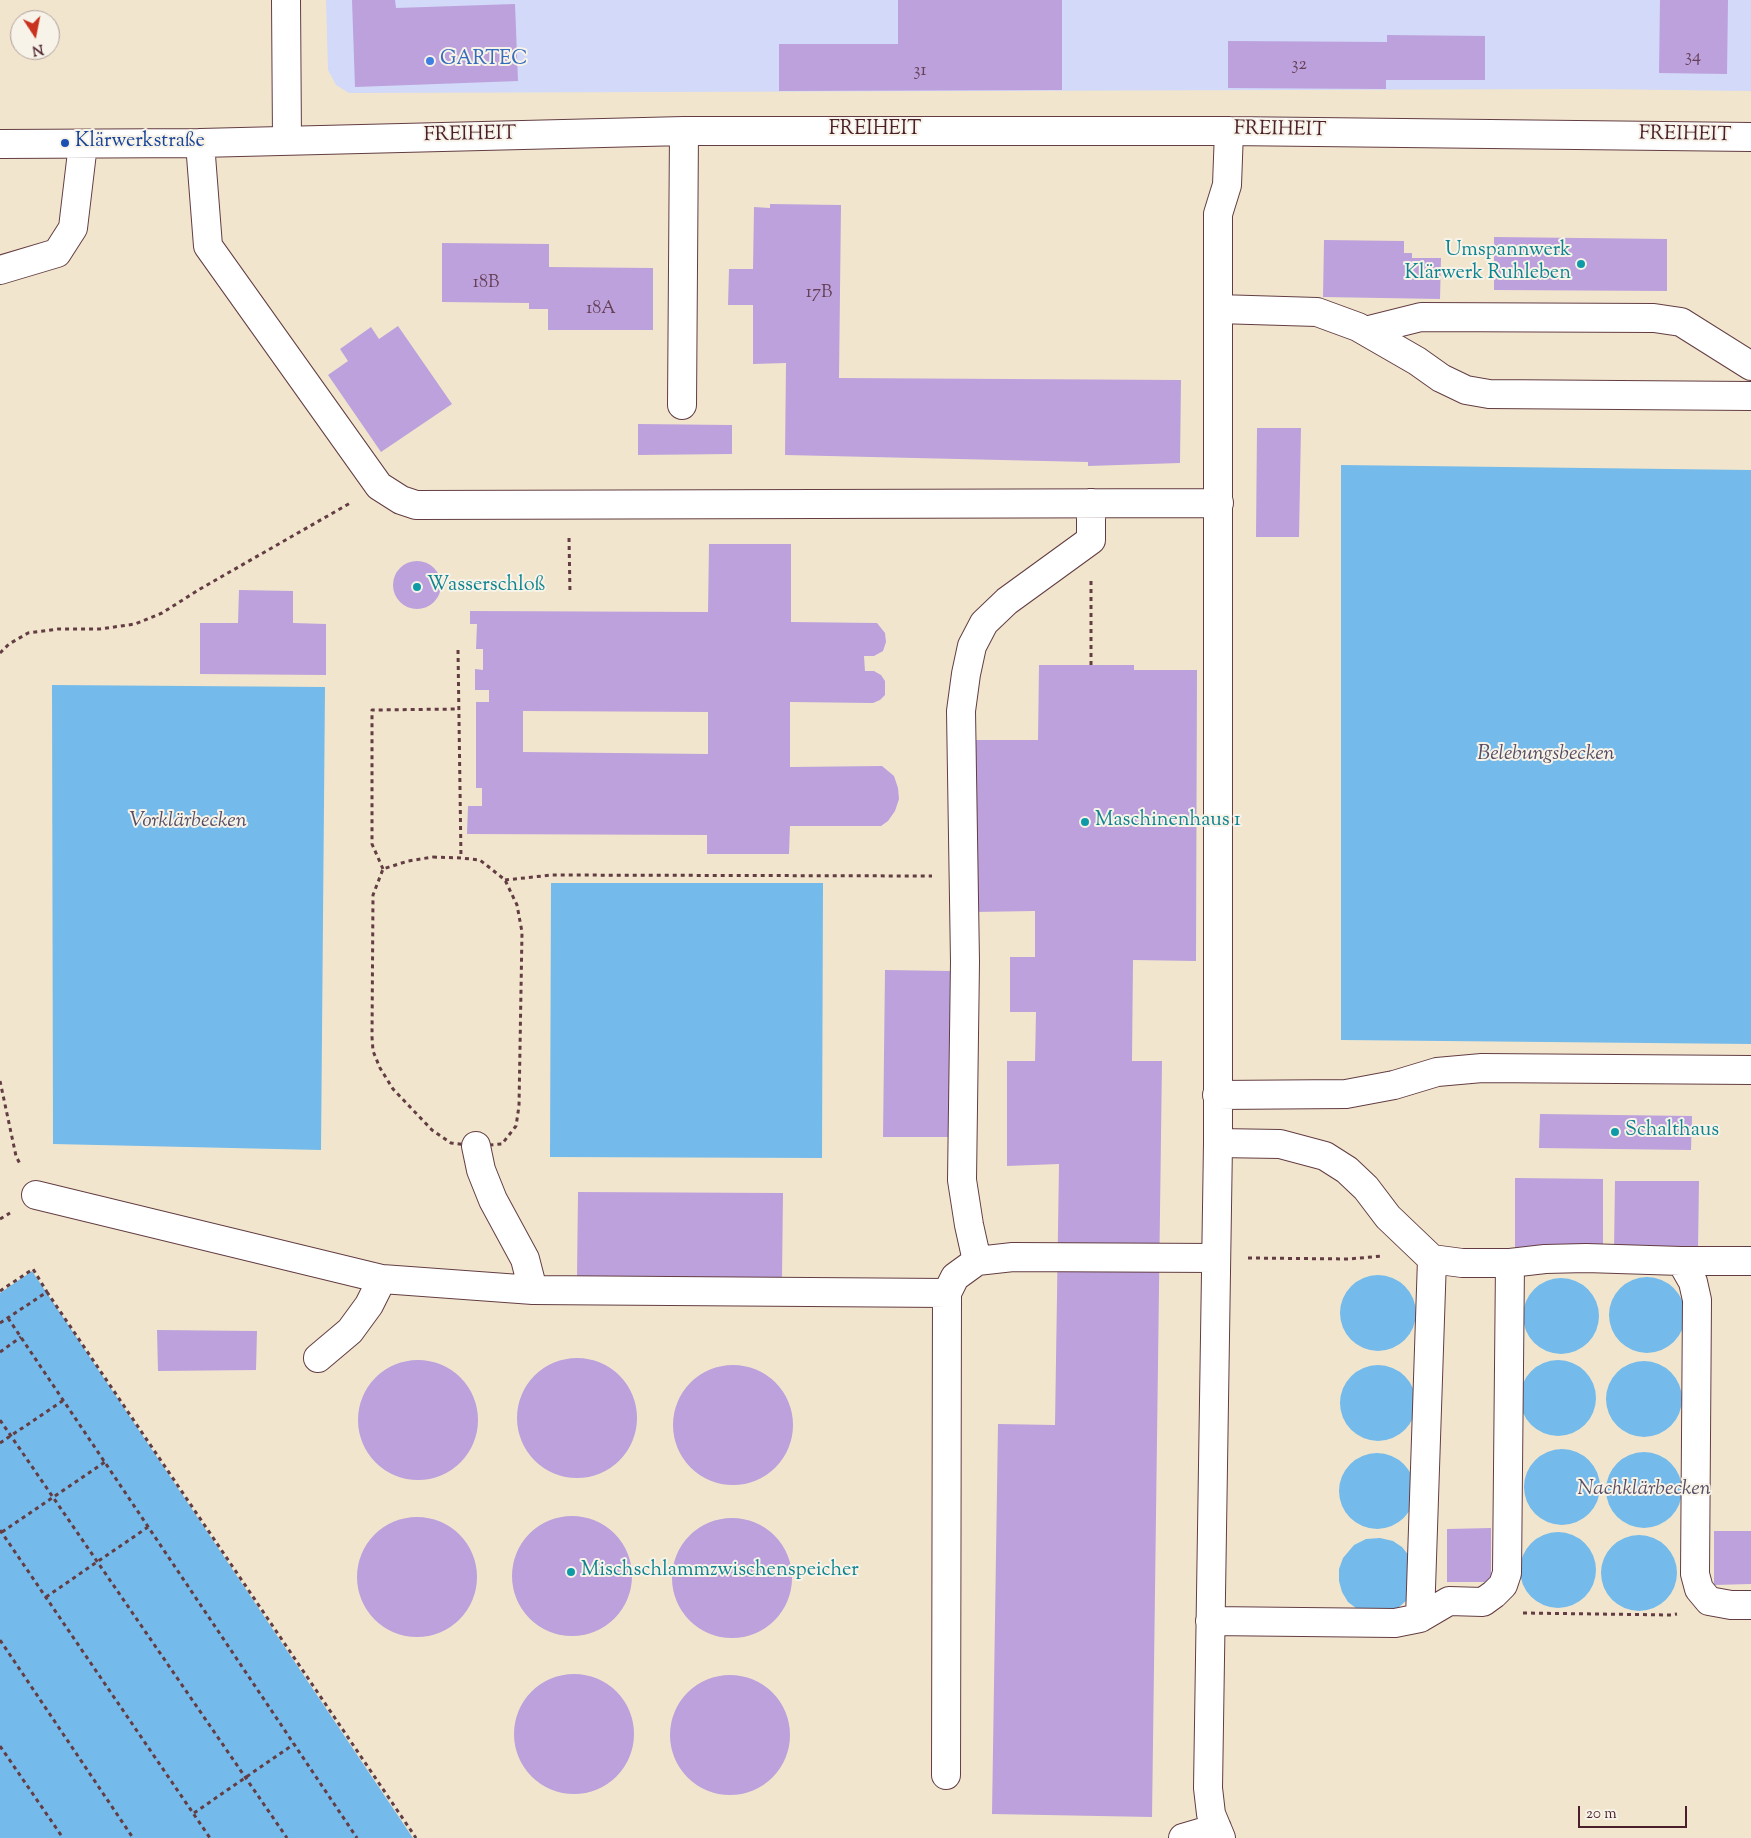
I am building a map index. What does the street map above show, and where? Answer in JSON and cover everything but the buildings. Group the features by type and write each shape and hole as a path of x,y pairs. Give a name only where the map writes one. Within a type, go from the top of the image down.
{"street":[{"path":"286,0 287,139"},
{"path":"682,405 684,131"},
{"name":"FREIHEIT","path":"0,144 200,143 287,139 684,131 1229,131 1751,137"},
{"path":"1183,1838 1219,1833 1212,1814 1208,1788 1218,1143 1218,214 1227,185 1229,131"},
{"path":"200,143 208,246 379,486 401,500 416,505 1219,503"},
{"path":"0,270 57,253 73,228 83,144"},
{"path":"1218,309 1317,312 1365,331 1417,361 1441,378 1466,390 1489,394 1751,396"},
{"path":"1365,331 1421,317 1654,318 1681,322 1751,366"},
{"path":"977,1261 962,1180 965,962 961,711 966,674 972,646 984,623 1008,601 1091,540 1091,503"},
{"path":"1217,1095 1346,1094 1394,1085 1437,1072 1482,1068 1751,1070"},
{"path":"1218,1143 1280,1144 1325,1156 1347,1170 1366,1188 1388,1217 1432,1260 1462,1264 1510,1263 1545,1258 1751,1261"},
{"path":"476,1146 481,1170 493,1200 525,1259 532,1290"},
{"path":"36,1196 382,1278 532,1290 947,1293"},
{"path":"946,1775 947,1293 955,1277 977,1261 1013,1257 1215,1258"},
{"path":"1420,1618 1432,1260"},
{"path":"1681,1261 1693,1282 1697,1300 1695,1574 1699,1589 1709,1601 1731,1605 1751,1605"},
{"path":"1210,1621 1395,1623 1420,1618 1449,1601 1483,1602 1503,1585 1507,1574 1510,1263"},
{"path":"318,1358 350,1331 369,1305 382,1278"}],"path":[{"path":"0,653 9,644 28,633 58,629 100,629 135,624 162,613 200,589 379,486"},
{"path":"569,505 570,593"},
{"path":"1091,540 1091,665"},
{"path":"458,650 462,858"},
{"path":"383,869 408,861 433,857 480,860 505,880 517,905 522,932 519,1106 516,1126 502,1144 476,1146 451,1143 432,1130 393,1090 380,1068 373,1051 373,895 383,869 372,844 372,710 459,709"},
{"path":"505,880 552,875 964,876"},
{"path":"0,1082 16,1156 36,1196"},
{"path":"1215,1258 1349,1259 1379,1257 1391,1252 1411,1239"},
{"path":"0,1292 33,1269 416,1838"},
{"path":"0,1323 47,1292"},
{"path":"8,1318 357,1838"},
{"path":"0,1352 22,1338"},
{"path":"0,1444 64,1400"},
{"path":"0,1420 287,1838"},
{"path":"104,1462 1,1531 210,1838"},
{"path":"46,1597 148,1527"},
{"path":"1494,1594 1510,1609 1528,1614 1671,1615 1692,1611 1709,1601"},
{"path":"0,1640 133,1838"},
{"path":"194,1813 294,1744"},
{"path":"0,1746 62,1838"}],"shaded area":[{"path":"326,0 1751,0 1751,91 1591,89 349,93 336,85 328,70"}],"water":[{"name":"Belebungsbecken","path":"1341,465 1751,470 1751,1044 1341,1040"},
{"name":"Vorklärbecken","path":"52,685 325,687 321,1150 53,1144"},
{"path":"551,883 823,883 822,1158 550,1157"},
{"path":"32,1271 413,1838 0,1838 0,1293"},
{"path":"1378,1275 1393,1278 1405,1286 1413,1298 1416,1313 1413,1328 1405,1340 1393,1348 1378,1351 1363,1348 1351,1340 1343,1328 1340,1313 1343,1298 1351,1286 1363,1278"},
{"path":"1647,1277 1662,1280 1674,1288 1682,1300 1685,1315 1682,1330 1674,1342 1662,1350 1647,1353 1632,1350 1620,1342 1612,1330 1609,1315 1612,1300 1620,1288 1632,1280"},
{"path":"1561,1278 1576,1281 1588,1289 1596,1301 1599,1316 1596,1331 1588,1343 1576,1351 1561,1354 1546,1351 1534,1343 1526,1331 1523,1316 1526,1301 1534,1289 1546,1281"},
{"path":"1558,1360 1573,1363 1585,1371 1593,1383 1596,1398 1593,1413 1585,1425 1573,1433 1558,1436 1543,1433 1531,1425 1523,1413 1520,1398 1523,1383 1531,1371 1543,1363"},
{"path":"1644,1361 1659,1364 1671,1372 1679,1384 1682,1399 1679,1414 1671,1426 1659,1434 1644,1437 1629,1434 1617,1426 1609,1414 1606,1399 1609,1384 1617,1372 1629,1364"},
{"path":"1378,1365 1393,1368 1405,1376 1413,1388 1416,1403 1413,1418 1405,1430 1393,1438 1378,1441 1363,1438 1351,1430 1343,1418 1340,1403 1343,1388 1351,1376 1363,1368"},
{"path":"1562,1449 1577,1452 1589,1460 1597,1472 1600,1487 1597,1502 1589,1514 1577,1522 1562,1525 1547,1522 1535,1514 1527,1502 1524,1487 1527,1472 1535,1460 1547,1452"},
{"name":"Nachklärbecken","path":"1644,1452 1659,1455 1671,1463 1679,1475 1682,1490 1679,1505 1671,1517 1659,1525 1644,1528 1629,1525 1617,1517 1609,1505 1606,1490 1609,1475 1617,1463 1629,1455"},
{"path":"1377,1453 1392,1456 1404,1464 1412,1476 1415,1491 1412,1506 1404,1518 1392,1526 1377,1529 1362,1526 1350,1518 1342,1506 1339,1491 1342,1476 1350,1464 1362,1456"},
{"path":"1558,1532 1573,1535 1585,1543 1593,1555 1596,1570 1593,1585 1585,1597 1573,1605 1558,1608 1543,1605 1531,1597 1523,1585 1520,1570 1523,1555 1531,1543 1543,1535"},
{"path":"1639,1535 1654,1538 1666,1546 1674,1558 1677,1573 1674,1588 1666,1600 1654,1608 1639,1611 1624,1608 1612,1600 1604,1588 1601,1573 1604,1558 1612,1546 1624,1538"},
{"path":"1380,1538 1393,1541 1402,1547 1410,1557 1412,1591 1407,1600 1391,1612 1360,1611 1348,1602 1342,1592 1339,1581 1339,1569 1343,1558 1354,1545 1366,1539"}],"place":[{"name":"GARTEC","path":"430,61"},
{"name":"Klärwerkstraße","path":"65,143"},
{"name":"Umspannwerk Klärwerk Ruhleben","path":"1581,264"},
{"name":"Wasserschloß","path":"417,587"},
{"name":"Maschinenhaus 1","path":"1085,822"},
{"name":"Schalthaus","path":"1615,1132"},
{"name":"Mischschlammzwischenspeicher","path":"571,1572"}]}
